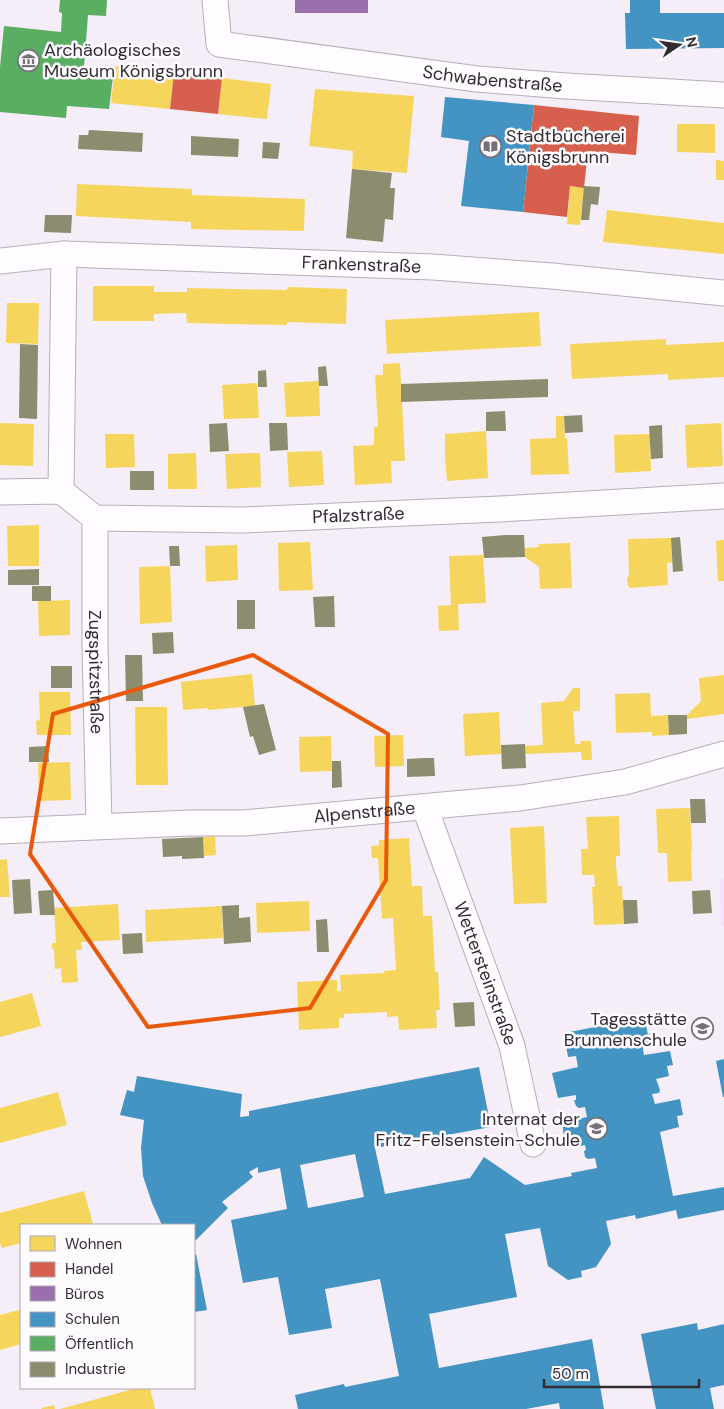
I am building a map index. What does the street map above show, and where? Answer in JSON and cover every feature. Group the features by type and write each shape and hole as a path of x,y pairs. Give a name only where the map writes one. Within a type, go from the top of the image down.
{"street":[{"name":"Schwabenstraße","path":"215,0 219,44 477,79 724,95"},
{"name":"Frankenstraße","path":"0,261 64,254 433,267 552,276 724,293"},
{"path":"61,491 64,254"},
{"path":"0,492 61,491 95,518"},
{"name":"Pfalzstraße","path":"95,518 242,520 490,510 724,496"},
{"name":"Zugspitzstraße","path":"95,518 95,645 99,826"},
{"name":"Alpenstraße","path":"0,831 190,823 244,823 520,798 625,782 724,754"},
{"name":"Wettersteinstraße","path":"425,808 512,1046 534,1144"}],"highlighted area":[{"path":"253,655 388,734 386,880 310,1008 148,1027 30,854 53,714"}],"shaded area":[{"path":"724,879 724,927 721,925 720,880"}],"building: Wohnen":[{"path":"115,66 174,73 170,109 111,103"},
{"path":"222,78 271,84 267,119 218,114"},
{"path":"315,89 414,96 407,173 352,169 353,151 309,146"},
{"path":"677,124 715,124 715,153 677,152"},
{"path":"716,160 724,161 724,180 716,180"},
{"path":"77,184 192,189 192,195 305,199 304,231 191,229 191,222 76,216"},
{"path":"570,186 584,188 580,225 567,224"},
{"path":"607,210 724,223 724,254 603,242"},
{"path":"93,286 154,286 154,292 187,292 187,288 287,290 288,287 347,289 346,324 287,322 287,325 187,323 186,313 154,314 154,321 93,321"},
{"path":"7,303 39,303 38,344 6,343"},
{"path":"539,312 541,346 387,354 385,320"},
{"path":"666,339 666,345 724,342 724,377 668,380 668,374 572,379 570,344"},
{"path":"400,363 405,461 391,461 392,483 355,485 353,446 374,445 374,427 378,427 375,375 383,375 383,364"},
{"path":"319,381 320,416 286,417 284,383"},
{"path":"257,383 259,418 224,419 222,385"},
{"path":"556,416 564,416 569,474 531,475 530,439 556,438"},
{"path":"0,423 34,424 33,466 0,465"},
{"path":"721,423 723,466 687,468 685,425"},
{"path":"486,431 488,478 447,481 445,434"},
{"path":"105,434 134,434 135,467 106,468"},
{"path":"650,434 651,471 615,473 614,435"},
{"path":"322,451 324,485 289,487 287,452"},
{"path":"196,453 197,489 168,489 168,454"},
{"path":"260,453 261,487 227,489 225,454"},
{"path":"39,525 39,566 8,566 7,526"},
{"path":"671,538 673,562 667,563 668,585 630,588 627,579 629,575 628,539"},
{"path":"724,540 724,581 718,581 716,541"},
{"path":"310,542 313,590 279,591 278,543"},
{"path":"570,543 572,588 540,589 539,567 525,557 524,548 539,547 538,544"},
{"path":"237,545 238,580 206,582 205,546"},
{"path":"483,555 486,603 458,604 459,630 439,631 438,606 451,605 449,556"},
{"path":"170,566 172,622 140,624 139,567"},
{"path":"70,600 70,635 39,636 38,601"},
{"path":"252,674 255,706 183,710 181,682"},
{"path":"724,675 724,714 687,719 687,715 701,701 699,678"},
{"path":"573,688 580,688 580,711 573,711 575,744 581,744 580,741 591,741 592,760 582,760 581,752 525,754 525,746 543,745 541,703 564,701"},
{"path":"39,692 70,692 71,735 37,735 36,721 40,720"},
{"path":"650,693 651,716 668,715 669,735 652,736 652,732 616,733 615,694"},
{"path":"135,707 167,707 168,785 136,785"},
{"path":"499,712 501,754 465,756 463,714"},
{"path":"403,735 404,766 375,767 374,736"},
{"path":"331,736 332,771 300,772 299,737"},
{"path":"70,762 71,800 39,801 38,763"},
{"path":"690,808 692,881 668,882 667,853 658,853 656,809"},
{"path":"619,816 620,856 616,856 616,866 618,886 622,886 624,924 594,925 592,887 595,887 594,875 582,875 581,849 588,849 586,817"},
{"path":"544,826 547,903 514,904 510,828"},
{"path":"215,836 216,855 204,856 203,837"},
{"path":"409,838 412,886 422,886 423,916 432,916 435,972 438,972 440,1010 436,1010 437,1028 399,1030 398,1016 387,1017 387,1012 344,1014 344,1018 339,1018 339,1028 299,1030 297,982 337,980 337,991 341,991 340,975 384,973 384,971 396,970 393,918 382,919 378,858 372,858 371,846 379,845 379,840"},
{"path":"7,859 10,897 0,897 0,860"},
{"path":"309,901 310,931 257,933 256,903"},
{"path":"118,904 120,940 81,942 82,950 76,950 78,982 62,983 61,968 55,969 54,949 52,949 52,943 56,943 54,908"},
{"path":"222,906 223,938 146,942 145,910"},
{"path":"32,993 41,1026 0,1037 0,1002"},
{"path":"58,1092 67,1125 0,1143 0,1108"},
{"path":"84,1191 93,1224 20,1224 20,1243 2,1248 0,1243 0,1213"},
{"path":"19,1310 20,1344 0,1350 0,1315"},
{"path":"133,1389 150,1389 155,1409 60,1409"},
{"path":"54,1405 55,1409 41,1408"}],"building: Handel":[{"path":"174,73 222,78 218,114 170,109"},
{"path":"534,105 639,116 636,155 588,151 584,188 570,186 567,217 523,212"}],"building: Büros":[{"path":"295,0 368,0 368,13 295,13"}],"building: Schulen":[{"path":"630,0 660,0 660,13 724,13 724,48 626,49 625,13 630,13"},
{"path":"445,97 534,105 523,212 461,206 469,141 441,137"},
{"path":"642,1018 645,1020 651,1040 642,1043 644,1055 670,1051 673,1065 667,1066 669,1076 656,1079 660,1090 659,1093 652,1094 655,1104 680,1099 683,1115 677,1116 679,1127 660,1132 673,1196 724,1187 724,1210 678,1219 676,1210 636,1219 635,1215 606,1221 611,1244 596,1267 581,1271 582,1277 568,1280 548,1266 540,1228 505,1234 517,1297 429,1314 439,1368 592,1339 604,1409 560,1409 559,1403 526,1409 298,1409 295,1395 344,1384 345,1387 399,1376 380,1279 325,1289 332,1328 289,1335 278,1277 243,1283 231,1220 287,1209 280,1168 258,1173 258,1167 249,1172 253,1177 222,1202 228,1208 195,1241 195,1224 162,1224 143,1176 141,1148 144,1120 120,1115 127,1090 134,1092 137,1076 242,1094 240,1117 249,1116 249,1111 479,1067 491,1127 375,1148 385,1194 470,1178 484,1157 525,1185 572,1176 571,1173 597,1168 595,1158 588,1159 585,1157 585,1145 572,1148 569,1137 564,1137 562,1122 587,1117 585,1107 579,1108 576,1106 574,1100 576,1100 576,1095 558,1098 552,1073 578,1067 576,1056 568,1057 564,1033","holes":["355,1154 364,1197 308,1208 300,1165"]},
{"path":"724,1059 724,1097 723,1097 716,1061"},
{"path":"195,1254 207,1310 195,1312"},
{"path":"697,1323 698,1330 724,1324 724,1385 710,1388 714,1409 656,1409 641,1334"}],"building: Öffentlich":[{"path":"60,0 107,0 106,16 88,15 84,67 114,69 109,109 67,106 66,118 0,112 0,67 4,26 61,32 62,13 59,12"}],"building: Industrie":[{"path":"89,130 143,133 142,152 78,149 79,135 88,135"},
{"path":"191,136 239,139 238,157 191,155"},
{"path":"263,142 280,143 278,159 262,158"},
{"path":"352,169 392,173 390,188 395,188 393,220 385,219 383,242 346,238"},
{"path":"584,186 600,187 598,205 591,204 589,220 581,220"},
{"path":"45,215 72,215 71,233 44,232"},
{"path":"20,344 38,345 37,419 19,418"},
{"path":"326,366 328,386 319,386 318,367"},
{"path":"266,370 267,387 258,387 258,371"},
{"path":"548,379 548,397 401,402 401,384"},
{"path":"505,411 506,431 486,431 486,412"},
{"path":"582,415 583,432 565,433 564,416"},
{"path":"227,423 229,451 210,452 209,424"},
{"path":"269,423 287,423 288,450 270,451"},
{"path":"662,425 663,458 651,459 649,426"},
{"path":"130,471 154,471 154,490 130,490"},
{"path":"524,535 525,557 484,558 482,537"},
{"path":"680,537 683,571 673,572 671,538"},
{"path":"169,546 179,546 180,566 170,566"},
{"path":"39,569 39,585 8,585 8,570"},
{"path":"32,586 51,586 51,601 32,601"},
{"path":"334,596 335,627 315,627 313,597"},
{"path":"237,600 255,600 255,629 237,629"},
{"path":"173,632 174,653 153,654 152,633"},
{"path":"125,655 142,655 143,701 126,701"},
{"path":"51,666 72,666 72,688 51,688"},
{"path":"264,704 276,750 259,755 253,736 250,737 243,707"},
{"path":"668,715 687,715 687,734 669,735"},
{"path":"525,744 526,768 502,769 501,745"},
{"path":"48,746 49,762 29,762 29,747"},
{"path":"434,758 435,776 407,777 407,759"},
{"path":"332,761 341,761 342,787 332,788"},
{"path":"690,799 705,799 706,823 691,823"},
{"path":"203,837 204,858 182,859 182,856 163,857 162,839"},
{"path":"30,879 32,913 14,914 12,880"},
{"path":"53,890 55,915 40,915 38,891"},
{"path":"710,890 712,913 693,914 692,891"},
{"path":"623,900 637,900 638,923 624,924"},
{"path":"239,905 239,918 250,917 251,942 224,944 222,906"},
{"path":"327,919 329,952 317,952 316,920"},
{"path":"142,933 143,953 123,954 122,934"},
{"path":"474,1002 475,1026 455,1027 453,1003"}],"place":[{"name":"Archäologisches Museum Königsbrunn","path":"28,60"},
{"name":"Stadtbücherei Königsbrunn","path":"490,146"},
{"name":"Tagesstätte Brunnenschule","path":"703,1029"},
{"name":"Internat der Fritz-Felsenstein-Schule","path":"596,1129"}]}
